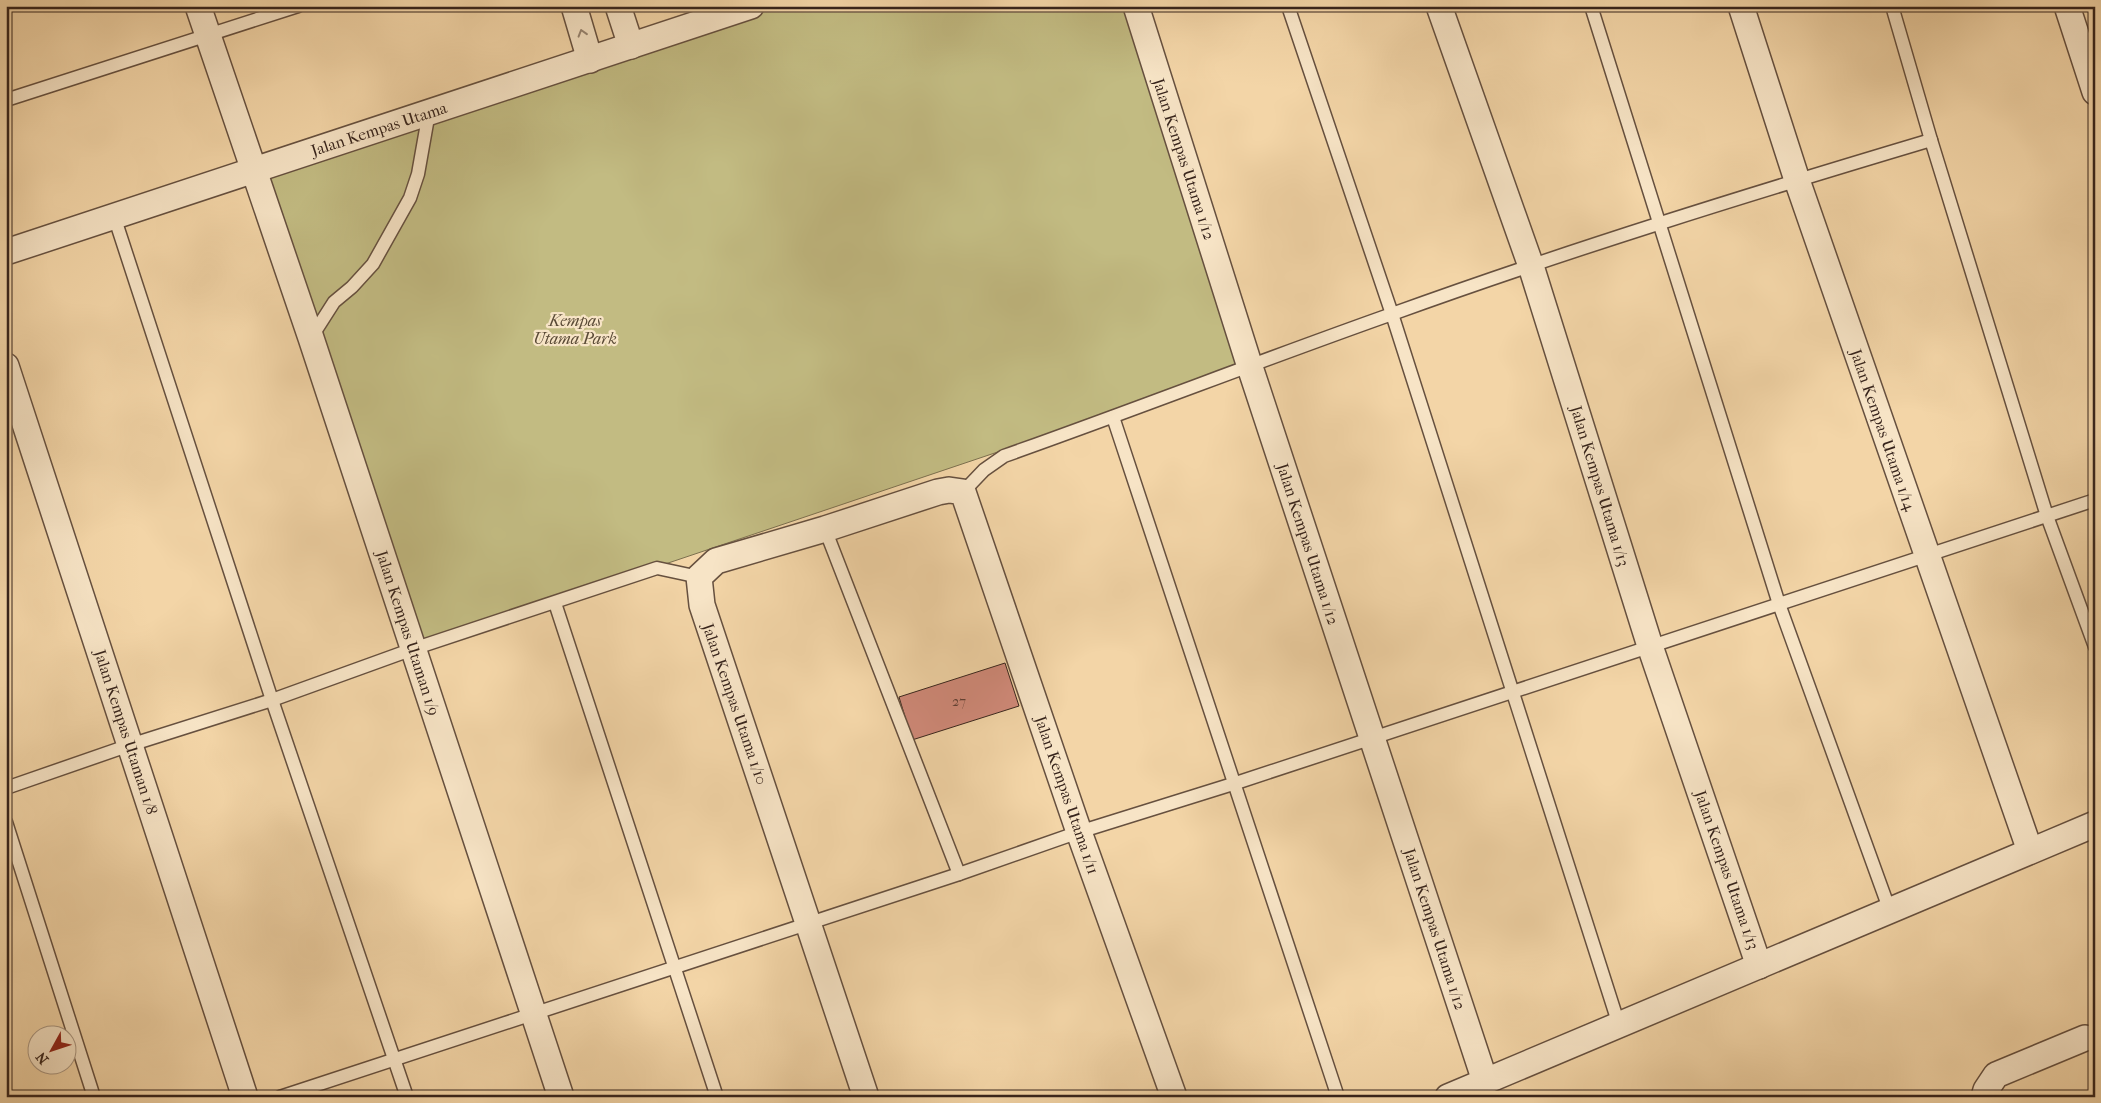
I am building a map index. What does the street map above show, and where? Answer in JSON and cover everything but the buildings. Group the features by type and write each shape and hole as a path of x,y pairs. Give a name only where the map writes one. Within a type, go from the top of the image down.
{"street":[{"name":"Jalan Kempas Utaman 1/9","path":"198,6 414,650 561,1097"},
{"path":"574,6 590,60"},
{"path":"618,6 631,46"},
{"name":"Jalan Kempas Utama","path":"6,252 751,6"},
{"name":"Jalan Kempas Utama 1/12","path":"1136,6 1250,367 1485,1081"},
{"name":"Jalan Kempas Utama 1/13","path":"1439,6 1531,266 1650,646 1760,966"},
{"name":"Jalan Kempas Utama 1/14","path":"1741,6 1797,180 2030,851"},
{"path":"2067,6 2095,92"},
{"name":"Jalan Kempas Utaman 1/8","path":"6,366 245,1097"},
{"path":"699,577 716,561 938,492 949,490 964,492"},
{"name":"Jalan Kempas Utama 1/11","path":"964,492 1078,832 1174,1097"},
{"name":"Jalan Kempas Utama 1/10","path":"699,577 702,606 866,1097"},
{"path":"1448,1097 2095,824"},
{"path":"1984,1097 1986,1090 1996,1075 2085,1038"}],"lane":[{"path":"6,100 208,37 298,6"},
{"path":"1288,6 1392,314 1619,1025"},
{"path":"1591,6 1778,604 1890,911"},
{"path":"1892,6 1931,140 2048,516 2095,647"},
{"path":"310,338 334,302 352,287 373,264 410,198 418,174 429,112"},
{"path":"964,492 984,470 1004,456 1392,314 1531,266 1797,180 1931,140"},
{"path":"114,216 272,700 407,1097"},
{"path":"1113,417 1236,783 1338,1097"},
{"path":"280,1097 959,874 1078,832 1236,783 2095,500"},
{"path":"825,528 959,874"},
{"path":"6,788 130,745 272,700 658,568 699,577"},
{"path":"555,603 717,1097"},
{"path":"6,822 94,1097"}],"green space":[{"name":"Kempas Utama Park","path":"750,6 1135,6 1250,367 413,649 253,170"}]}
